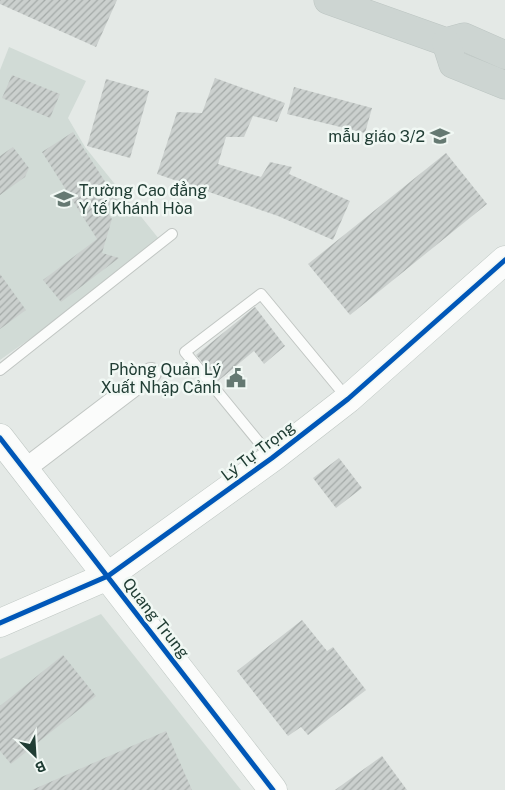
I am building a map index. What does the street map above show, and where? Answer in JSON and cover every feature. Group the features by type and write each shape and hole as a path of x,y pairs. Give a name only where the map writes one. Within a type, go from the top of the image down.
{"main road":[{"path":"328,0 446,42 464,37 505,55"},
{"path":"446,42 453,64 505,85"}],"street":[{"name":"Lý Tự Trọng","path":"0,623 108,576 272,458 348,399 505,260"},
{"path":"25,469 150,373"},
{"name":"Quang Trung","path":"3,447 25,469 273,790"}],"lane":[{"path":"0,370 172,234"},
{"path":"272,458 185,352 262,294 348,399"}],"shaded area":[{"name":"Trường Cao đẳng Y tế Khánh Hòa","path":"9,47 86,81 68,118 85,147 163,244 0,360 0,70"},
{"path":"101,614 241,790 0,790 0,659"}],"building":[{"path":"0,0 117,0 96,47 0,4"},
{"path":"12,75 60,94 50,118 2,98"},
{"path":"215,78 285,103 277,122 253,116 244,137 226,137 218,164 261,177 270,162 292,167 289,174 350,201 333,240 278,216 157,174 177,112 202,113"},
{"path":"106,79 149,91 130,158 87,146"},
{"path":"294,87 372,108 365,133 287,114"},
{"path":"73,132 117,200 104,208 112,219 102,253 119,258 61,302 43,280 97,239 42,152"},
{"path":"13,147 29,168 25,177 0,195 0,156"},
{"path":"446,153 487,204 350,315 308,264"},
{"path":"0,274 26,310 0,329"},
{"path":"255,307 285,346 264,364 254,351 218,381 196,355"},
{"path":"339,458 362,488 336,508 313,478"},
{"path":"302,620 327,651 333,647 366,690 308,735 301,727 288,736 237,671"},
{"path":"63,655 96,696 11,764 0,751 0,706"},
{"path":"166,731 192,790 32,790"},
{"path":"382,756 407,790 335,790"}],"cycle path":[{"path":"0,623 108,576 272,458 348,399 505,260"},
{"path":"0,438 273,790"}],"place":[{"name":"mẫu giáo 3/2","path":"440,136"},
{"name":"Trường Cao đẳng Y tế Khánh Hòa","path":"64,199"},
{"name":"Phòng Quản Lý Xuất Nhập Cảnh","path":"236,378"}]}
